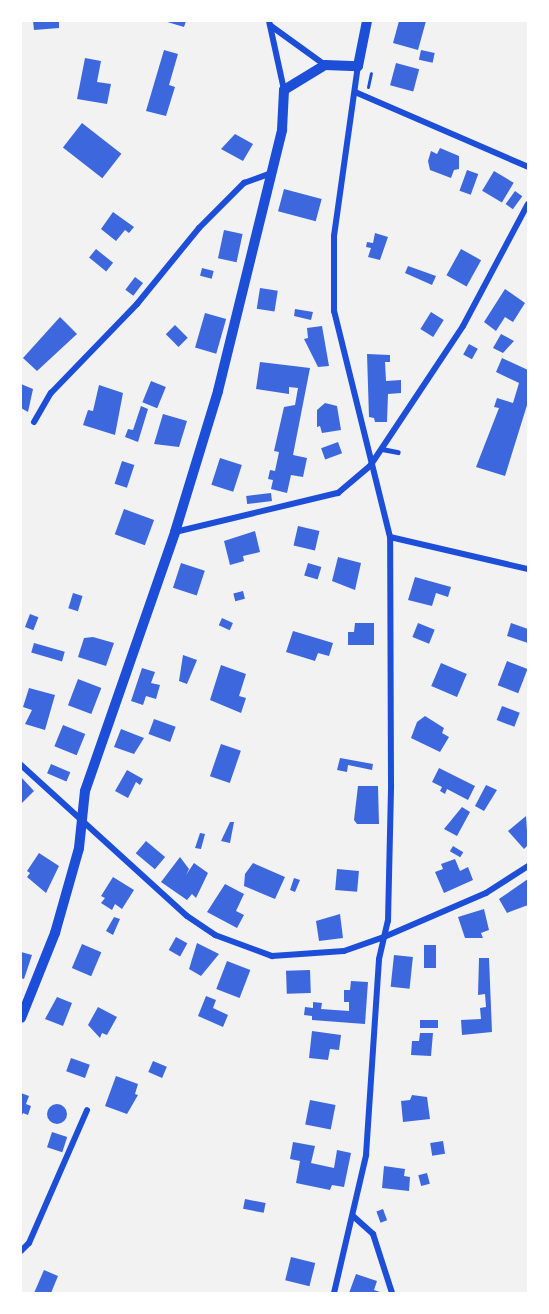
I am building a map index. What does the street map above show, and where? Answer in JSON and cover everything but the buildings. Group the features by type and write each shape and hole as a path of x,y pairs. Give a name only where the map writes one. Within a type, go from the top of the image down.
{"street":[{"path":"334,1293 366,1155 379,959 388,921 392,785 390,537 370,466 334,311 334,236 358,66 368,21"},
{"path":"270,23 325,65"},
{"path":"21,1018 55,933 79,848 85,791 175,532 218,391 282,130 284,90 270,23"},
{"path":"284,90 325,65 358,66"},
{"path":"355,92 366,94 528,167"},
{"path":"34,422 51,393 137,304 199,228 244,183 272,173"},
{"path":"175,532 338,493 370,466 463,326 528,204"},
{"path":"390,537 528,569"},
{"path":"21,765 187,916 246,949 272,956 302,956 344,951 384,937 486,893 528,866"},
{"path":"21,1251 29,1243 87,1110"},
{"path":"353,1216 373,1234 392,1293"}],"lane":[{"path":"381,449 398,452"}],"path":[{"path":"366,94 372,63"}]}
